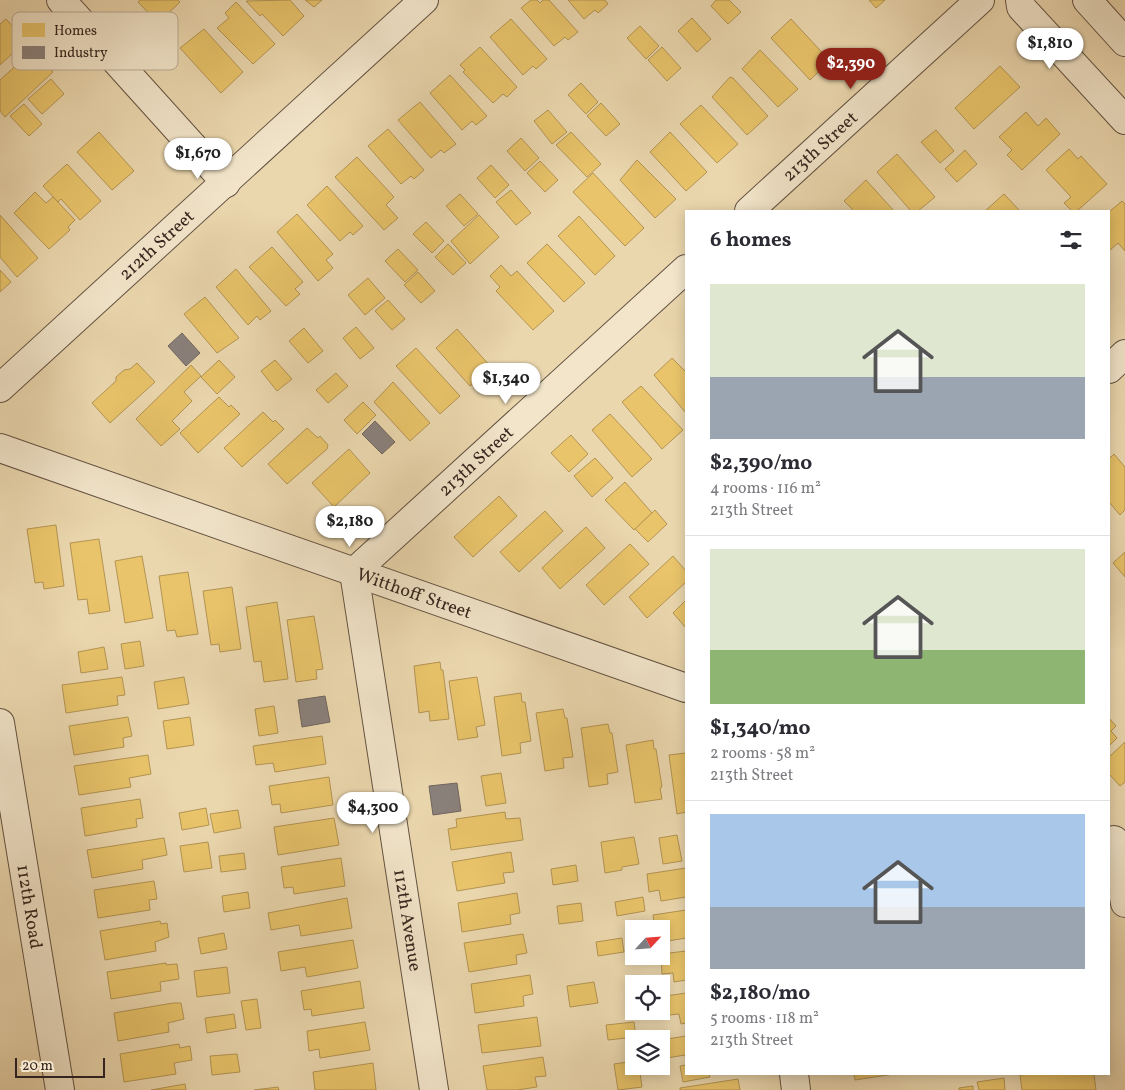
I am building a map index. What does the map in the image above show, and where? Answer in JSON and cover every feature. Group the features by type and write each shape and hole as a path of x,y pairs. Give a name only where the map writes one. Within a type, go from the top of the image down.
{"street":[{"path":"61,0 72,12"},
{"name":"212th Street","path":"1,386 226,183 424,0"},
{"name":"213th Street","path":"751,210 980,0"},
{"path":"1020,0 1021,6 1125,120"},
{"path":"1087,0 1125,42"},
{"path":"124,70 226,183"},
{"name":"213th Street","path":"354,572 685,270"},
{"path":"1110,368 1125,354"},
{"name":"Witthoff Street","path":"0,448 685,688"},
{"name":"112th Avenue","path":"354,572 434,1090"},
{"name":"112th Road","path":"0,723 60,1090"},
{"path":"1116,836 1125,903"},
{"path":"794,1075 796,1090"}],"building: Homes":[{"path":"140,0 178,0 180,2 170,12 148,12 138,2"},
{"path":"290,0 304,16 283,36 262,14 260,16 246,1"},
{"path":"305,0 322,0 314,7"},
{"path":"531,0 537,0 540,3 543,0 549,0 578,32 568,40 565,37 554,46 521,8"},
{"path":"568,0 605,0 608,4 598,13 595,10 584,19"},
{"path":"716,0 729,0 741,12 728,24 711,6"},
{"path":"869,0 885,0 876,8"},
{"path":"236,2 275,44 253,64 217,28 229,18 225,13"},
{"path":"692,18 711,39 697,52 678,31"},
{"path":"6,19 12,26 12,54 0,65 0,24"},
{"path":"511,19 547,59 536,69 533,66 523,75 490,37"},
{"path":"791,19 830,61 810,80 771,38"},
{"path":"640,26 659,46 646,59 627,38"},
{"path":"204,29 243,72 221,93 180,48"},
{"path":"480,47 517,87 507,97 503,94 493,103 463,72 465,70 460,65"},
{"path":"662,47 681,68 667,81 648,60"},
{"path":"760,50 798,89 778,107 742,69"},
{"path":"1000,66 1020,87 974,129 955,108"},
{"path":"12,69 51,70 53,72 5,117 0,111 0,80"},
{"path":"450,75 487,116 476,125 472,121 462,130 430,93"},
{"path":"730,77 768,116 747,135 712,97"},
{"path":"51,79 64,94 42,114 28,99"},
{"path":"581,83 598,102 586,114 568,95"},
{"path":"420,102 456,144 444,153 441,150 431,158 398,120"},
{"path":"601,103 620,124 606,136 587,116"},
{"path":"24,104 42,124 29,136 10,116"},
{"path":"701,105 738,144 717,163 680,124"},
{"path":"548,110 567,132 552,144 534,121"},
{"path":"1026,112 1038,126 1046,118 1060,134 1022,170 1007,155 1012,150 999,137"},
{"path":"388,129 424,170 414,179 411,176 401,184 368,146"},
{"path":"936,130 954,151 940,163 921,142"},
{"path":"99,132 134,171 112,190 77,152"},
{"path":"571,132 601,164 587,177 556,145"},
{"path":"670,132 707,172 686,191 650,152"},
{"path":"521,138 539,158 525,171 507,151"},
{"path":"1069,149 1078,159 1081,156 1107,184 1078,210 1071,210 1064,203 1071,197 1046,170"},
{"path":"965,150 977,164 957,182 945,169"},
{"path":"897,154 935,197 919,210 910,210 877,172"},
{"path":"357,157 394,197 386,205 398,218 384,230 335,177"},
{"path":"637,160 676,199 655,218 620,180"},
{"path":"540,161 558,180 545,192 527,173"},
{"path":"67,164 101,201 80,220 61,199 58,202 43,186"},
{"path":"491,165 509,185 495,198 477,178"},
{"path":"593,173 644,228 625,246 573,192"},
{"path":"866,180 893,210 853,210 844,201"},
{"path":"327,186 363,226 353,235 350,232 340,241 307,205"},
{"path":"511,190 531,213 516,225 496,202"},
{"path":"35,192 46,203 53,197 75,220 68,227 70,230 49,249 14,213"},
{"path":"460,194 478,214 464,226 446,206"},
{"path":"1004,194 1019,210 986,210"},
{"path":"1122,201 1125,204 1125,251 1118,243 1110,250 1110,211"},
{"path":"297,214 333,254 326,260 333,268 318,281 277,232"},
{"path":"0,215 38,258 17,277 0,257"},
{"path":"479,215 499,237 470,264 451,241"},
{"path":"579,216 615,256 595,275 558,236"},
{"path":"426,222 444,241 432,253 413,234"},
{"path":"448,244 466,263 453,275 435,257"},
{"path":"547,244 585,283 564,302 527,263"},
{"path":"272,247 303,282 295,289 300,294 286,306 249,267"},
{"path":"398,249 418,270 405,282 385,261"},
{"path":"501,265 511,276 517,271 554,311 533,330 496,291 500,287 490,276"},
{"path":"236,269 271,311 260,320 257,316 248,325 216,287"},
{"path":"0,270 11,282 0,292"},
{"path":"418,272 435,291 421,303 404,285"},
{"path":"368,278 385,298 365,315 348,295"},
{"path":"205,297 239,338 217,353 184,314"},
{"path":"388,300 405,319 392,330 375,311"},
{"path":"356,327 374,348 360,359 343,338"},
{"path":"304,328 323,351 308,363 289,341"},
{"path":"457,329 491,367 470,386 436,348"},
{"path":"416,348 460,396 440,414 396,366"},
{"path":"672,358 685,371 685,412 654,375"},
{"path":"219,360 235,377 217,394 201,377"},
{"path":"275,360 292,379 277,391 261,371"},
{"path":"137,363 155,382 110,423 92,403 116,381 116,377"},
{"path":"191,365 201,376 184,392 192,401 172,421 180,429 161,446 136,419"},
{"path":"336,373 348,386 328,403 316,390"},
{"path":"393,382 430,423 410,441 374,402"},
{"path":"641,386 683,430 662,449 622,402"},
{"path":"219,397 240,414 198,453 180,433"},
{"path":"363,402 376,415 357,434 344,420"},
{"path":"263,412 284,429 242,467 224,448"},
{"path":"610,414 652,459 632,477 592,430"},
{"path":"307,428 318,438 320,436 328,445 327,449 287,484 268,464"},
{"path":"571,435 588,454 569,472 551,453"},
{"path":"349,449 370,473 334,507 312,483"},
{"path":"1114,454 1125,467 1125,510 1120,515 1110,503 1110,458"},
{"path":"595,458 613,478 592,497 574,476"},
{"path":"625,482 652,513 634,530 605,500"},
{"path":"499,496 517,516 473,557 454,537"},
{"path":"655,510 667,524 648,542 635,529"},
{"path":"545,511 563,531 519,572 500,552"},
{"path":"56,525 64,586 44,589 43,582 35,583 27,529"},
{"path":"586,527 605,548 560,589 542,568"},
{"path":"99,539 110,611 89,614 87,599 78,600 70,543"},
{"path":"630,544 649,564 604,605 586,585"},
{"path":"1125,552 1125,577 1113,563"},
{"path":"142,556 153,618 125,623 115,561"},
{"path":"673,556 685,570 685,583 647,618 629,597"},
{"path":"188,572 198,634 177,637 175,630 167,631 159,576"},
{"path":"232,587 241,649 220,652 219,644 211,645 203,591"},
{"path":"685,601 685,627 673,613"},
{"path":"277,602 288,679 264,682 261,661 254,662 246,607"},
{"path":"314,616 323,669 316,670 317,679 296,682 287,620"},
{"path":"140,641 144,666 125,669 121,644"},
{"path":"104,647 108,669 81,673 78,652"},
{"path":"440,662 441,670 443,670 449,719 430,721 429,711 419,713 414,666"},
{"path":"122,677 125,695 117,696 118,705 66,713 62,685"},
{"path":"184,677 189,704 158,709 154,682"},
{"path":"477,677 485,725 476,727 478,737 458,740 449,681"},
{"path":"521,693 522,702 525,702 531,741 520,743 521,753 502,756 494,697"},
{"path":"274,706 278,733 259,736 255,709"},
{"path":"563,709 565,718 567,718 573,757 563,758 564,768 545,771 536,713"},
{"path":"128,717 132,736 123,738 124,747 74,755 69,726"},
{"path":"190,717 194,745 167,749 163,721"},
{"path":"1110,719 1116,726 1111,731 1117,738 1110,745"},
{"path":"608,724 610,733 612,733 618,772 607,774 608,784 589,787 581,728"},
{"path":"322,736 326,764 275,772 273,763 256,765 253,746"},
{"path":"653,740 662,787 660,788 662,799 635,803 626,745"},
{"path":"1125,742 1125,782 1120,786 1110,775 1110,756"},
{"path":"685,753 685,812 677,814 669,755"},
{"path":"148,755 151,774 129,778 131,787 79,795 74,766"},
{"path":"501,773 506,803 486,806 481,776"},
{"path":"329,777 333,805 281,813 280,804 272,805 269,786"},
{"path":"140,799 143,818 136,819 137,827 85,836 81,808"},
{"path":"206,808 209,825 182,830 179,813"},
{"path":"238,810 241,828 214,833 210,814"},
{"path":"505,812 506,819 520,818 523,840 451,850 448,829 457,827 456,819"},
{"path":"334,818 339,845 278,855 274,827"},
{"path":"677,835 682,861 663,864 659,838"},
{"path":"634,837 639,864 605,873 601,842"},
{"path":"164,838 167,855 142,860 143,869 92,878 87,850"},
{"path":"208,842 212,868 184,872 180,846"},
{"path":"511,852 514,872 503,873 505,883 457,891 452,862"},
{"path":"244,853 246,869 221,872 219,856"},
{"path":"341,858 345,886 294,894 293,887 284,888 281,867"},
{"path":"576,865 578,881 553,885 551,869"},
{"path":"685,868 685,897 661,901 659,890 649,892 647,874"},
{"path":"154,881 157,899 149,900 150,910 98,918 94,890"},
{"path":"248,892 250,908 224,912 222,896"},
{"path":"517,893 520,913 510,915 511,924 462,932 458,903"},
{"path":"643,897 645,911 617,916 615,902"},
{"path":"347,898 352,928 301,936 299,925 271,930 268,913"},
{"path":"581,903 583,921 559,924 557,906"},
{"path":"685,910 685,938 670,941 670,920 654,920 653,915"},
{"path":"160,921 161,924 167,923 169,937 155,942 156,951 105,960 100,931"},
{"path":"224,933 227,949 201,954 198,938"},
{"path":"523,934 527,953 516,955 517,964 469,972 464,943"},
{"path":"622,938 624,952 598,956 596,942"},
{"path":"353,940 358,968 307,977 305,967 281,971 278,952"},
{"path":"685,951 685,980 674,982 673,973 662,974 662,965 670,965 670,953"},
{"path":"166,963 166,965 177,964 179,979 160,982 161,991 111,999 107,972"},
{"path":"227,967 230,993 197,997 194,971"},
{"path":"530,975 533,994 523,996 524,1006 475,1013 471,984"},
{"path":"360,981 364,1008 312,1016 311,1009 304,1010 301,991"},
{"path":"594,982 598,1003 570,1007 567,986"},
{"path":"685,993 685,1023 681,1024 679,1014 670,1015 670,995"},
{"path":"257,999 261,1028 246,1030 241,1001"},
{"path":"181,1003 184,1019 168,1023 169,1032 118,1041 114,1013"},
{"path":"234,1014 236,1028 207,1033 205,1018"},
{"path":"537,1017 541,1046 482,1053 478,1025"},
{"path":"365,1022 370,1050 320,1058 319,1049 309,1051 307,1031"},
{"path":"634,1022 635,1030 625,1030 625,1038 608,1040 606,1025"},
{"path":"685,1036 685,1055 670,1058 670,1039"},
{"path":"179,1044 180,1048 190,1046 192,1060 174,1063 176,1074 124,1082 120,1054"},
{"path":"237,1054 240,1072 212,1075 210,1056"},
{"path":"543,1057 546,1076 535,1077 537,1087 517,1090 487,1090 483,1066"},
{"path":"625,1062 625,1075 640,1075 642,1087 618,1090 614,1064"},
{"path":"373,1063 376,1090 315,1090 313,1072"},
{"path":"685,1065 685,1075 709,1075 710,1077 683,1082 680,1066"},
{"path":"854,1075 888,1075 855,1080"},
{"path":"1020,1075 1094,1075 1096,1090 1022,1090"},
{"path":"1004,1078 1005,1090 979,1090 977,1082"},
{"path":"738,1079 740,1090 680,1090 680,1088"},
{"path":"185,1084 186,1090 151,1090"},
{"path":"973,1086 973,1090 959,1090 959,1088"},
{"path":"278,1087 279,1090 254,1090"}],"building: Industry":[{"path":"182,333 200,353 186,366 168,346"},
{"path":"375,421 395,442 382,454 362,434"},
{"path":"325,696 330,722 302,727 298,700"},
{"path":"457,783 461,811 433,815 429,786"}]}
